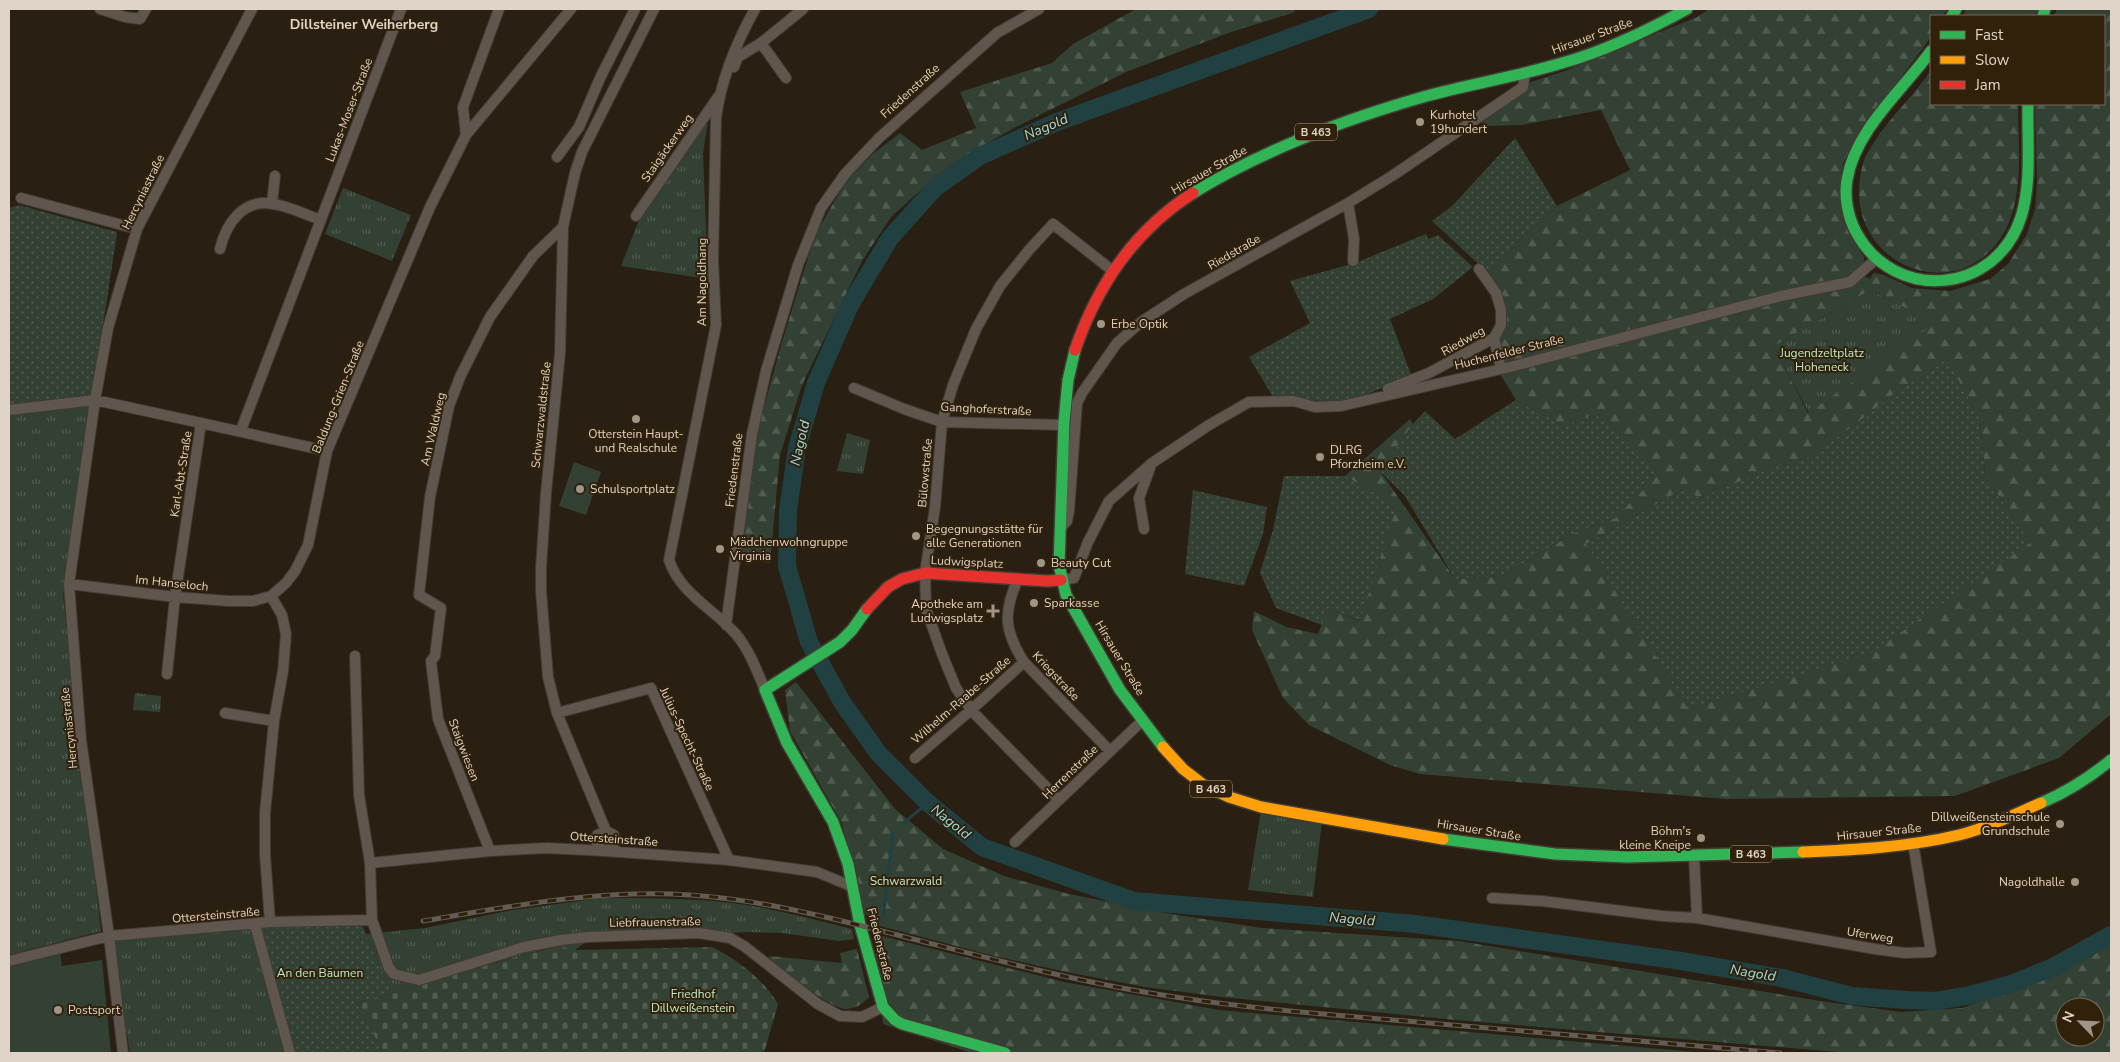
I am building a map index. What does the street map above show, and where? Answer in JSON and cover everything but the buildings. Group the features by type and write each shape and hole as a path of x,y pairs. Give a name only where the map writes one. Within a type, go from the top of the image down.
{"main road":[{"name":"Hirsauer Straße","path":"1687,9 1648,30 1607,48 1525,73 1450,90 1355,118 1289,143 1216,179 1184,198 1151,226 1113,271 1089,314 1074,352 1066,388 1063,425 1059,565 1066,595 1120,690 1170,756 1195,779 1229,797 1261,806 1507,849 1594,856 1694,856 1823,851 1913,843 1958,835 2000,822 2060,795 2090,777 2111,760"},
{"path":"1930,52 1866,136 1853,158 1847,181 1849,217 1861,242 1876,258 1903,276 1934,282 1953,279 1975,272 1990,263 2010,241 2022,216 2025,191 2028,105"},
{"name":"Ludwigsplatz","path":"765,690 840,642 852,630 874,600 888,587 902,579 925,574 1061,580"},
{"name":"Friedenstraße","path":"765,690 787,742 833,822 843,847 860,925 883,1007"},
{"path":"883,1007 895,1020 902,1024 1005,1053"}],"street":[{"path":"100,9 125,17 140,19 146,9"},
{"name":"Hercyniastraße","path":"123,1053 109,936 81,740 69,584 95,400 108,328 137,229 252,9"},
{"name":"Lukas-Moser-Straße","path":"241,430 401,9"},
{"path":"466,135 463,106 499,9"},
{"name":"Baldung-Grien-Straße","path":"272,596 295,571 308,545 327,451 430,207 466,135 571,9"},
{"path":"557,157 579,127 601,76 635,9"},
{"name":"Schwarzwaldstraße","path":"605,850 613,847 615,842 614,835 606,831 557,713 548,677 541,568 560,353 563,226 575,173 582,152 654,9"},
{"name":"Am Nagoldhang","path":"726,625 683,586 673,572 669,560 716,324 713,260 716,118 719,95 738,38 755,9"},
{"path":"719,95 738,57 761,43 803,9"},
{"name":"Friedenstraße","path":"765,690 751,658 736,634 726,625 752,434 766,371 798,265 821,208 845,174 879,138 997,33 1039,9"},
{"path":"761,43 786,78"},
{"name":"Riedstraße","path":"1060,529 1067,521 1078,403 1082,393 1117,343 1141,322 1184,294 1348,203 1458,133 1523,87 1525,73"},
{"name":"Staigäckerweg","path":"636,216 719,95"},
{"path":"272,203 275,176"},
{"path":"21,198 137,229"},
{"path":"220,249 223,235 232,220 250,206 272,203 321,220"},
{"path":"1348,203 1354,239 1353,261"},
{"name":"Bülowstraße","path":"1059,800 971,710 956,688 926,608 925,574 935,507 942,422 953,385 976,329 1000,286 1029,250 1054,224 1113,271"},
{"name":"Am Waldweg","path":"435,656 441,608 419,595 430,497 449,406 460,377 490,317 533,256 563,226"},
{"name":"Huchenfelder Straße","path":"1061,580 1074,578 1088,542 1109,501 1152,463 1208,425 1249,402 1294,401 1315,407 1341,406 1501,370 1781,296 1850,282 1876,258"},
{"name":"Riedweg","path":"1374,398 1380,392 1429,374 1494,338 1501,325 1501,310 1496,293 1479,269"},
{"path":"1494,338 1501,370"},
{"name":"Ganghoferstraße","path":"854,388 904,410 942,422 1063,425"},
{"path":"9,410 95,400 201,423"},
{"name":"Karl-Abt-Straße","path":"167,674 175,597 201,423 241,430 327,451"},
{"path":"1144,529 1138,498 1152,463"},
{"name":"Kriegstraße","path":"1018,579 1009,604 1007,628 1015,648 1024,662 1110,751"},
{"name":"Im Hanseloch","path":"69,584 175,597 229,601 253,601 272,596"},
{"path":"270,922 265,855 265,814 274,721 286,634 282,616 272,596"},
{"path":"355,656 359,795 370,863 372,920"},
{"name":"Staigwiesen","path":"435,656 432,661 438,719 490,850"},
{"name":"Wilhelm-Raabe-Straße","path":"915,758 1024,662"},
{"name":"Julius-Specht-Straße","path":"557,713 651,688 729,860"},
{"path":"225,713 274,721"},
{"name":"Herrenstraße","path":"1016,842 1143,720"},
{"name":"Uferweg","path":"1492,898 1542,901 1662,916 1697,918 1875,949 1932,952 1913,843"},
{"name":"Ottersteinstraße","path":"370,863 490,850 547,848 605,850 729,860 817,872 853,887"},
{"path":"1694,856 1697,918"},
{"name":"Ottersteinstraße","path":"9,961 109,936 255,925 270,922 372,920"},
{"name":"Liebfrauenstraße","path":"372,920 389,968 394,974 419,980 524,947 561,940 586,937 699,933 730,938 744,946 818,1004 840,1016 862,1017 883,1007"},
{"path":"255,925 290,1053"}],"green space":[{"path":"1136,9 1294,9 1295,12 1231,32 1126,72 1016,127 975,150 934,178 891,217 862,261 802,385 780,455 770,563 741,558 758,429 782,342 815,235 846,181 874,153 900,133 922,150 976,128 960,92 1052,63 1073,44"},
{"path":"1709,9 1947,9 1944,15 1930,15 1930,38 1857,136 1843,163 1840,184 1854,242 1864,257 1863,276 1870,279 1873,273 1881,274 1912,288 1950,291 1990,279 2008,264 2027,234 2035,209 2037,183 2035,105 2105,105 2105,15 2054,15 2057,9 2111,9 2111,714 2059,758 1955,796 1726,799 1420,774 1390,765 1309,725 1283,698 1252,630 1254,611 1286,627 1318,634 1328,608 1359,621 1396,506 1345,476 1410,419 1413,424 1380,471 1455,579 1502,576 1574,533 1615,518 1564,426 1516,400 1500,374 1497,339 1504,324 1487,272 1557,206 1630,170 1601,110 1521,125 1482,126 1483,120 1528,83 1565,71 1697,17","holes":["1870,290 1936,323 1808,413 1774,346","1892,395 1980,420 1985,475 2030,543 1586,544 1685,488 1698,498 1794,468 1852,427"]},
{"path":"1966,9 2038,9 2035,15 1963,15"},
{"path":"1930,71 1930,105 2018,105 2019,167 2016,198 2012,213 2007,227 1987,254 1961,269 1934,273 1907,266 1883,250 1867,227 1859,196 1864,160 1867,154 1887,124"},
{"path":"709,115 703,153 708,279 621,266 641,215"},
{"path":"1515,138 1557,206 1487,272 1432,221 1452,206"},
{"path":"343,188 411,215 392,261 325,234"},
{"path":"19,205 117,232 90,401 9,410 9,208"},
{"path":"9,208 117,232 63,594 101,931 9,955"},
{"path":"1426,234 1428,239 1438,235 1473,267 1433,299 1390,319 1412,377 1356,398 1330,402 1273,397 1249,357 1310,323 1290,281 1355,263"},
{"name":"Jugendzeltplatz Hoheneck","path":"1870,290 1937,323 1809,413 1774,346"},
{"path":"1947,359 1980,420 1985,475 2030,543 1871,653 1688,709 1586,544 1685,488 1699,498 1789,461 1794,467 1852,427 1892,395"},
{"path":"1516,400 1564,426 1600,412 1657,476 1615,518 1574,533 1502,576 1455,579 1405,496 1380,471 1413,424 1425,411 1455,439"},
{"path":"847,433 870,440 863,474 837,471"},
{"name":"Schulsportplatz","path":"574,462 601,472 586,515 559,506"},
{"path":"1284,476 1345,476 1397,506 1360,621 1328,608 1322,625 1276,608 1260,573 1273,530"},
{"path":"1193,490 1267,507 1263,534 1244,586 1185,574"},
{"name":"Schwarzwald","path":"796,682 895,809 943,849 1004,876 1069,894 1165,913 1262,928 1459,941 1820,1001 1901,1012 1962,1008 2061,970 2111,944 2111,1053 1850,1053 1456,1020 1222,997 1145,987 990,955 873,924 862,909 842,823 790,731 785,690"},
{"path":"135,693 161,696 160,712 133,710"},
{"path":"1261,811 1322,821 1313,897 1248,890"},
{"path":"601,898 683,899 747,905 852,929 854,939 839,941 782,933 747,932 587,941 575,950 557,946 439,978 392,994 366,934 425,928 507,911"},
{"name":"An den Bäumen","path":"362,925 392,994 357,1002 383,1053 293,1053 260,927"},
{"path":"254,929 288,1053 130,1053 111,938"},
{"path":"874,934 1064,982 1219,1010 1707,1053 972,1053 883,1024"},
{"name":"Friedhof Dillweißenstein","path":"558,946 576,950 712,947 749,971 778,1004 764,1053 383,1053 357,1002 392,994 439,978"},
{"path":"857,949 869,997 858,1006 849,1009 838,1007 818,996 770,961 769,956 842,963 840,953"},
{"name":"Postsport","path":"60,952 62,966 102,960 111,1053 9,1053 9,965"}],"waterway":[{"name":"Nagold","path":"1369,9 1057,122 980,156 935,188 890,238 850,305 816,383 797,448 788,510 787,566 809,642 842,702 878,753 928,803 982,847 1134,901 1415,924 1675,960 1782,978 1852,996 1935,1001 1966,996 2011,984 2053,967 2111,935"},
{"path":"902,824 928,803"},
{"path":"883,918 893,833"}],"railway":[{"path":"423,921 556,900 622,894 690,895 774,906 1109,986 1175,997 1302,1012 1780,1053"}],"traffic: fast":[{"path":"1193,193 1247,163 1334,126 1423,97 1545,68 1594,53 1626,40 1687,9"},
{"path":"1953,15 1956,9"},
{"path":"2043,15 2045,9"},
{"path":"1930,52 1869,128 1859,144 1847,180 1847,207 1856,232 1873,255 1894,271 1918,279 1943,280 1968,275 1990,262 2008,243 2021,217 2027,190 2028,105"},
{"path":"1075,350 1068,380 1064,422 1059,565 1066,595 1120,690 1163,747"},
{"path":"867,609 852,630 840,642 765,690 787,743 833,822 848,864 860,925 883,1007 895,1020 902,1024 1005,1053"},
{"path":"2041,803 2078,784 2111,760"},
{"path":"1443,839 1555,854 1627,857 1803,852"}],"traffic: slow":[{"path":"1163,747 1183,769 1205,786 1229,797 1261,807 1443,839"},
{"path":"1803,852 1881,847 1940,839 1980,829 2041,803"}],"traffic: jam":[{"path":"1075,350 1095,304 1120,261 1153,224 1193,193"},
{"path":"867,609 888,587 902,579 925,573 1048,581 1061,580"}],"place":[{"name":"Kurhotel 19hundert","path":"1420,122"},
{"name":"Erbe Optik","path":"1101,324"},
{"name":"Otterstein Haupt- und Realschule","path":"636,419"},
{"name":"DLRG Pforzheim e.V.","path":"1320,457"},
{"name":"Schulsportplatz","path":"580,489"},
{"name":"Begegnungsstätte für alle Generationen","path":"916,536"},
{"name":"Mädchenwohngruppe Virginia","path":"720,549"},
{"name":"Beauty Cut","path":"1041,563"},
{"name":"Sparkasse","path":"1034,603"},
{"name":"Apotheke am Ludwigsplatz","path":"993,611"},
{"name":"Dillweißensteinschule Grundschule","path":"2060,824"},
{"name":"Böhm's kleine Kneipe","path":"1701,838"},
{"name":"Nagoldhalle","path":"2075,882"},
{"name":"Postsport","path":"58,1010"}],"district":[{"name":"Dillsteiner Weiherberg","path":"364,24"}]}
